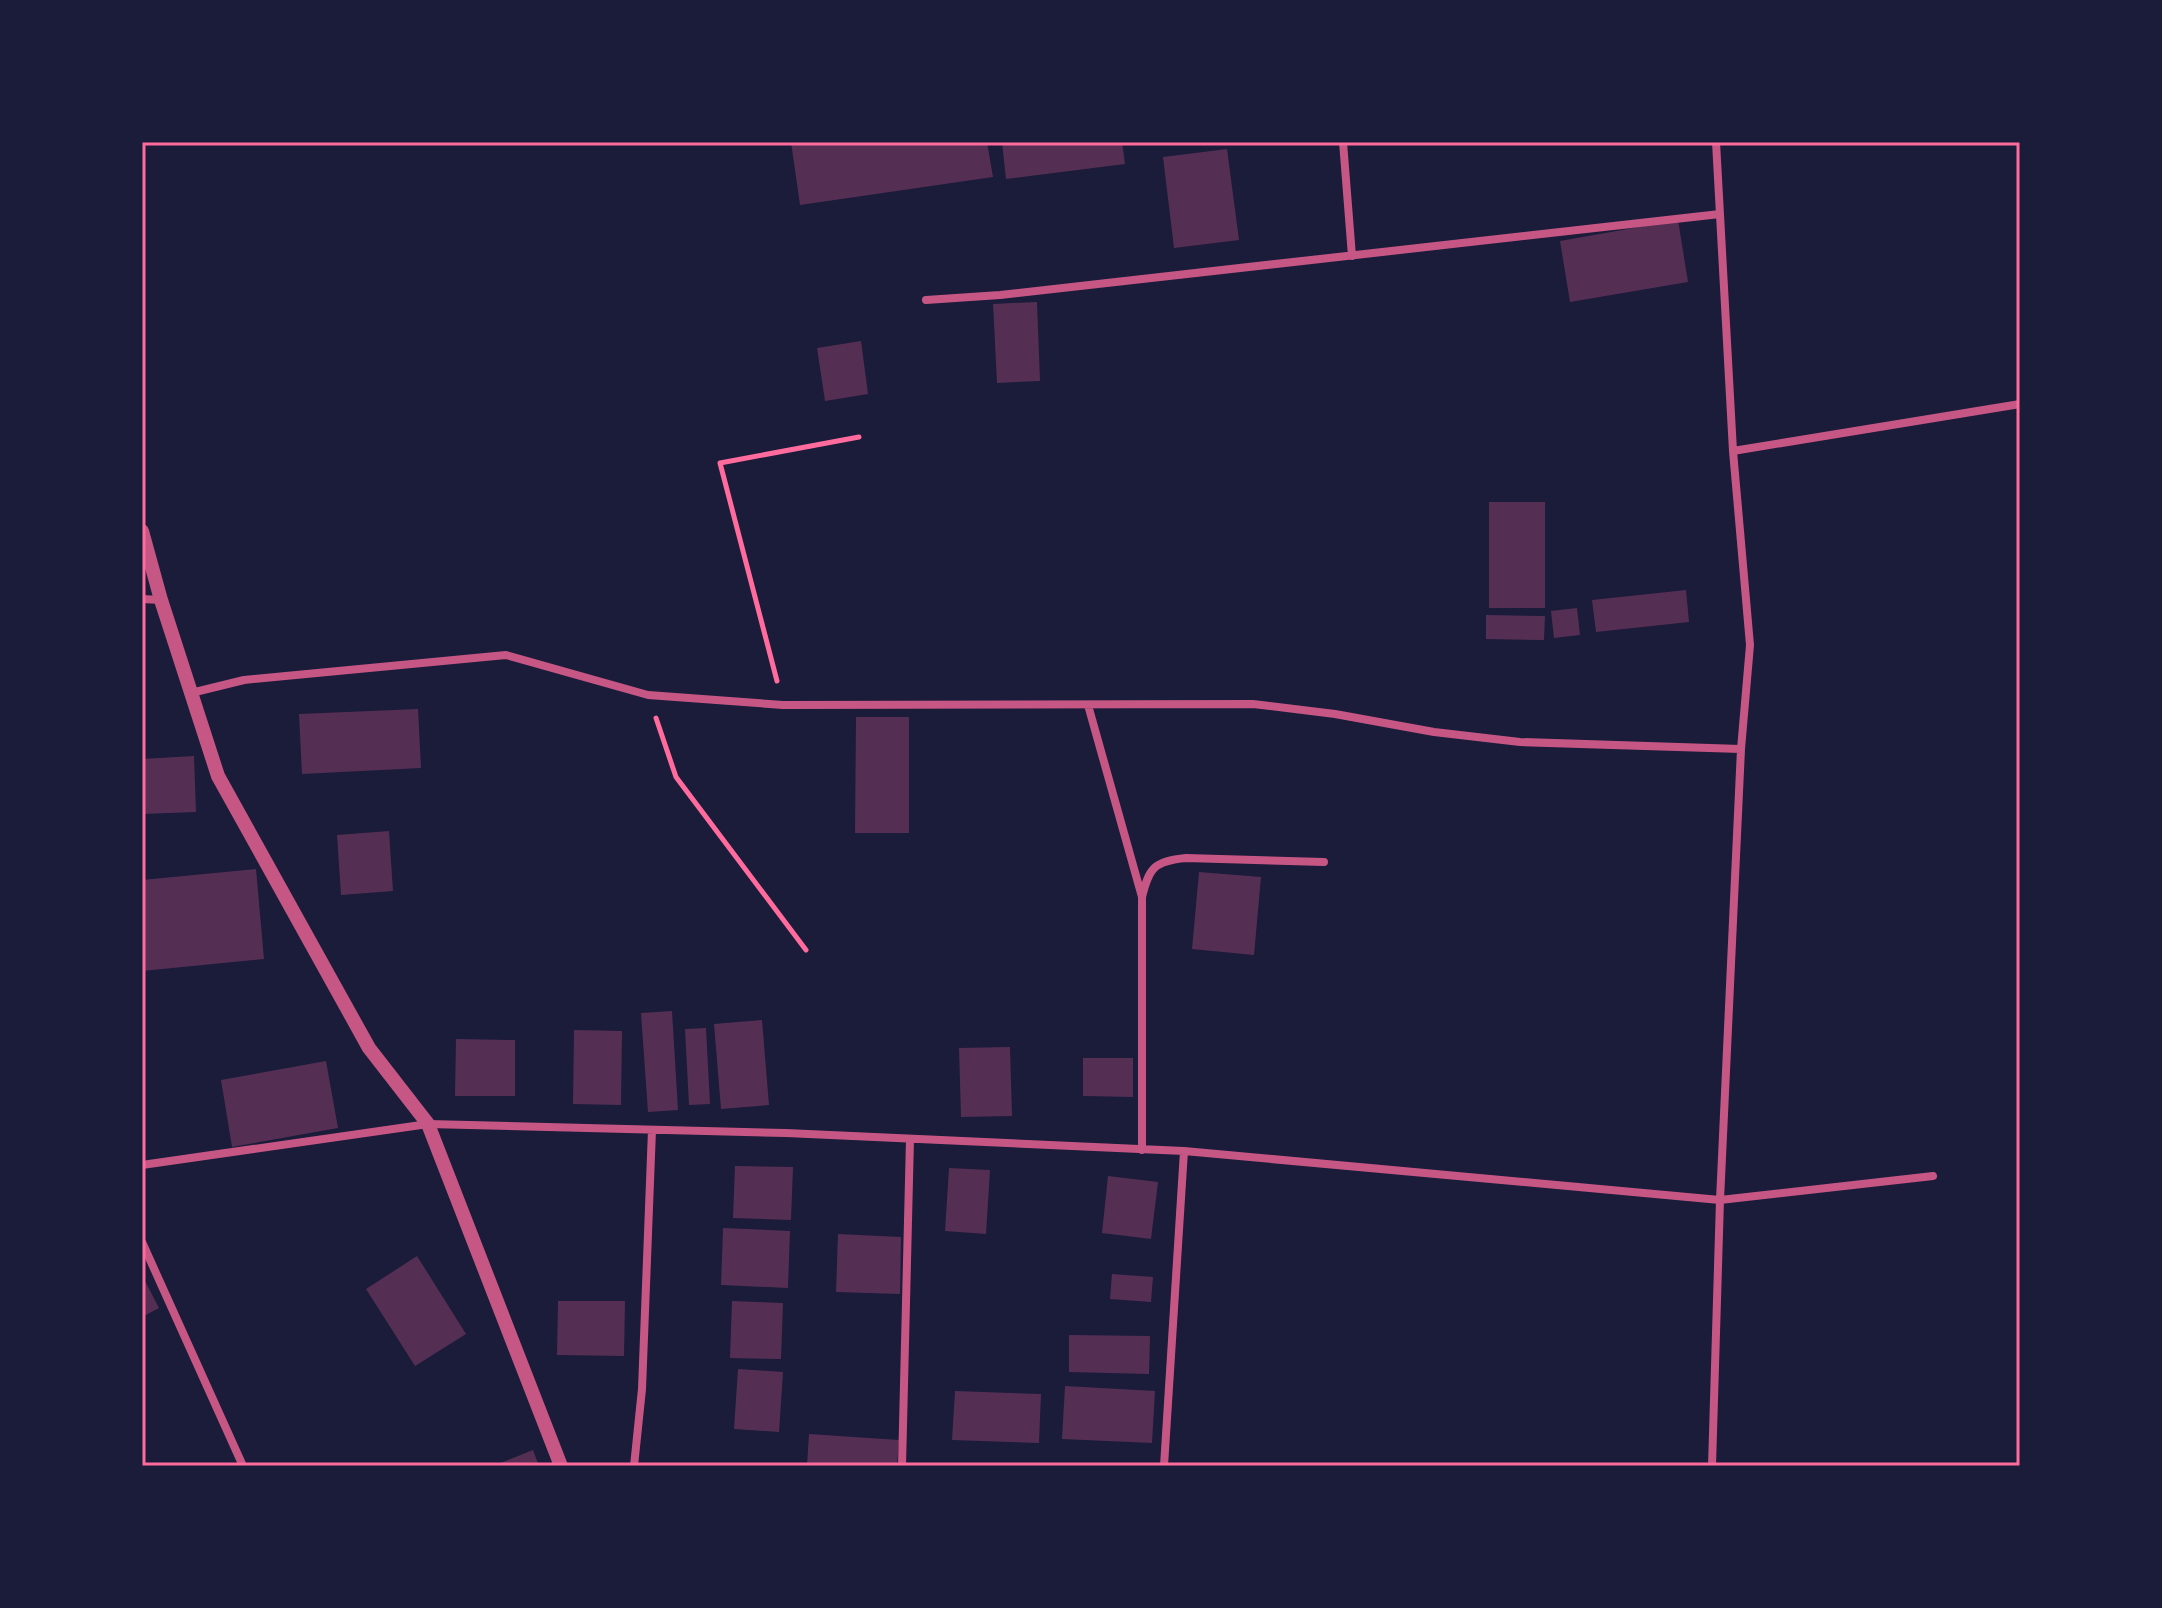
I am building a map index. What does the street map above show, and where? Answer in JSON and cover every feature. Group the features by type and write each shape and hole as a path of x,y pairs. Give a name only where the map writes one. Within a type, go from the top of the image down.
{"street":[{"path":"1343,142 1352,256"},
{"path":"1712,1466 1720,1200 1741,749 1750,645 1733,451 1716,142"},
{"path":"926,300 1000,295 1720,214"},
{"path":"1733,451 2020,404"},
{"path":"142,531 218,776 369,1048 428,1124 561,1466"},
{"path":"142,599 161,600"},
{"path":"191,693 244,680 506,655 648,695 783,705 1253,704 1520,742 1741,749"},
{"path":"1088,705 1142,897"},
{"path":"1142,1150 1142,897 1147,875 1167,860 1186,858 1324,862"},
{"path":"142,1165 428,1124 1184,1151 1720,1200 1933,1176"},
{"path":"634,1466 642,1389 652,1130"},
{"path":"902,1466 910,1139"},
{"path":"1164,1466 1184,1151"},
{"path":"142,1242 243,1466"}],"path":[{"path":"783,705 720,463 859,437"},
{"path":"648,695 676,777 806,950"}],"building":[{"path":"791,142 987,142 993,177 800,205"},
{"path":"1002,142 1122,142 1125,164 1006,179"},
{"path":"1227,149 1239,240 1174,248 1163,157"},
{"path":"1678,220 1688,282 1570,302 1560,241"},
{"path":"1037,302 1040,381 997,383 993,304"},
{"path":"861,341 868,394 825,401 817,348"},
{"path":"1489,502 1545,502 1545,608 1489,608"},
{"path":"1686,590 1689,622 1596,632 1592,600"},
{"path":"1577,608 1580,635 1554,638 1551,611"},
{"path":"1486,615 1545,616 1544,640 1486,639"},
{"path":"418,709 421,768 302,774 299,714"},
{"path":"856,717 909,717 909,833 855,833"},
{"path":"194,756 196,812 142,814 142,759"},
{"path":"389,831 393,891 341,895 337,835"},
{"path":"256,869 264,959 142,971 142,880"},
{"path":"1199,872 1261,877 1254,955 1192,949"},
{"path":"672,1011 678,1110 648,1112 641,1013"},
{"path":"762,1020 769,1105 721,1109 714,1024"},
{"path":"706,1028 710,1104 689,1105 685,1029"},
{"path":"574,1030 622,1031 621,1105 573,1104"},
{"path":"456,1039 515,1040 515,1096 455,1096"},
{"path":"1010,1047 1012,1116 961,1117 959,1048"},
{"path":"1083,1058 1133,1058 1133,1097 1083,1096"},
{"path":"326,1061 338,1128 232,1147 221,1080"},
{"path":"735,1166 793,1167 791,1220 733,1218"},
{"path":"949,1168 990,1170 986,1234 945,1231"},
{"path":"1108,1176 1158,1182 1151,1239 1102,1233"},
{"path":"723,1228 790,1231 788,1288 721,1285"},
{"path":"838,1234 901,1237 900,1294 836,1292"},
{"path":"417,1256 466,1334 415,1366 366,1289"},
{"path":"1112,1274 1153,1277 1151,1302 1110,1299"},
{"path":"142,1275 159,1308 142,1317"},
{"path":"558,1301 625,1301 624,1356 557,1355"},
{"path":"732,1301 783,1303 781,1359 730,1358"},
{"path":"1069,1335 1150,1336 1149,1374 1069,1372"},
{"path":"738,1369 783,1372 779,1432 734,1429"},
{"path":"1065,1386 1155,1391 1152,1443 1062,1439"},
{"path":"955,1391 1041,1394 1039,1443 952,1440"},
{"path":"809,1434 899,1440 897,1466 807,1466"},
{"path":"533,1450 539,1466 493,1466"}]}
